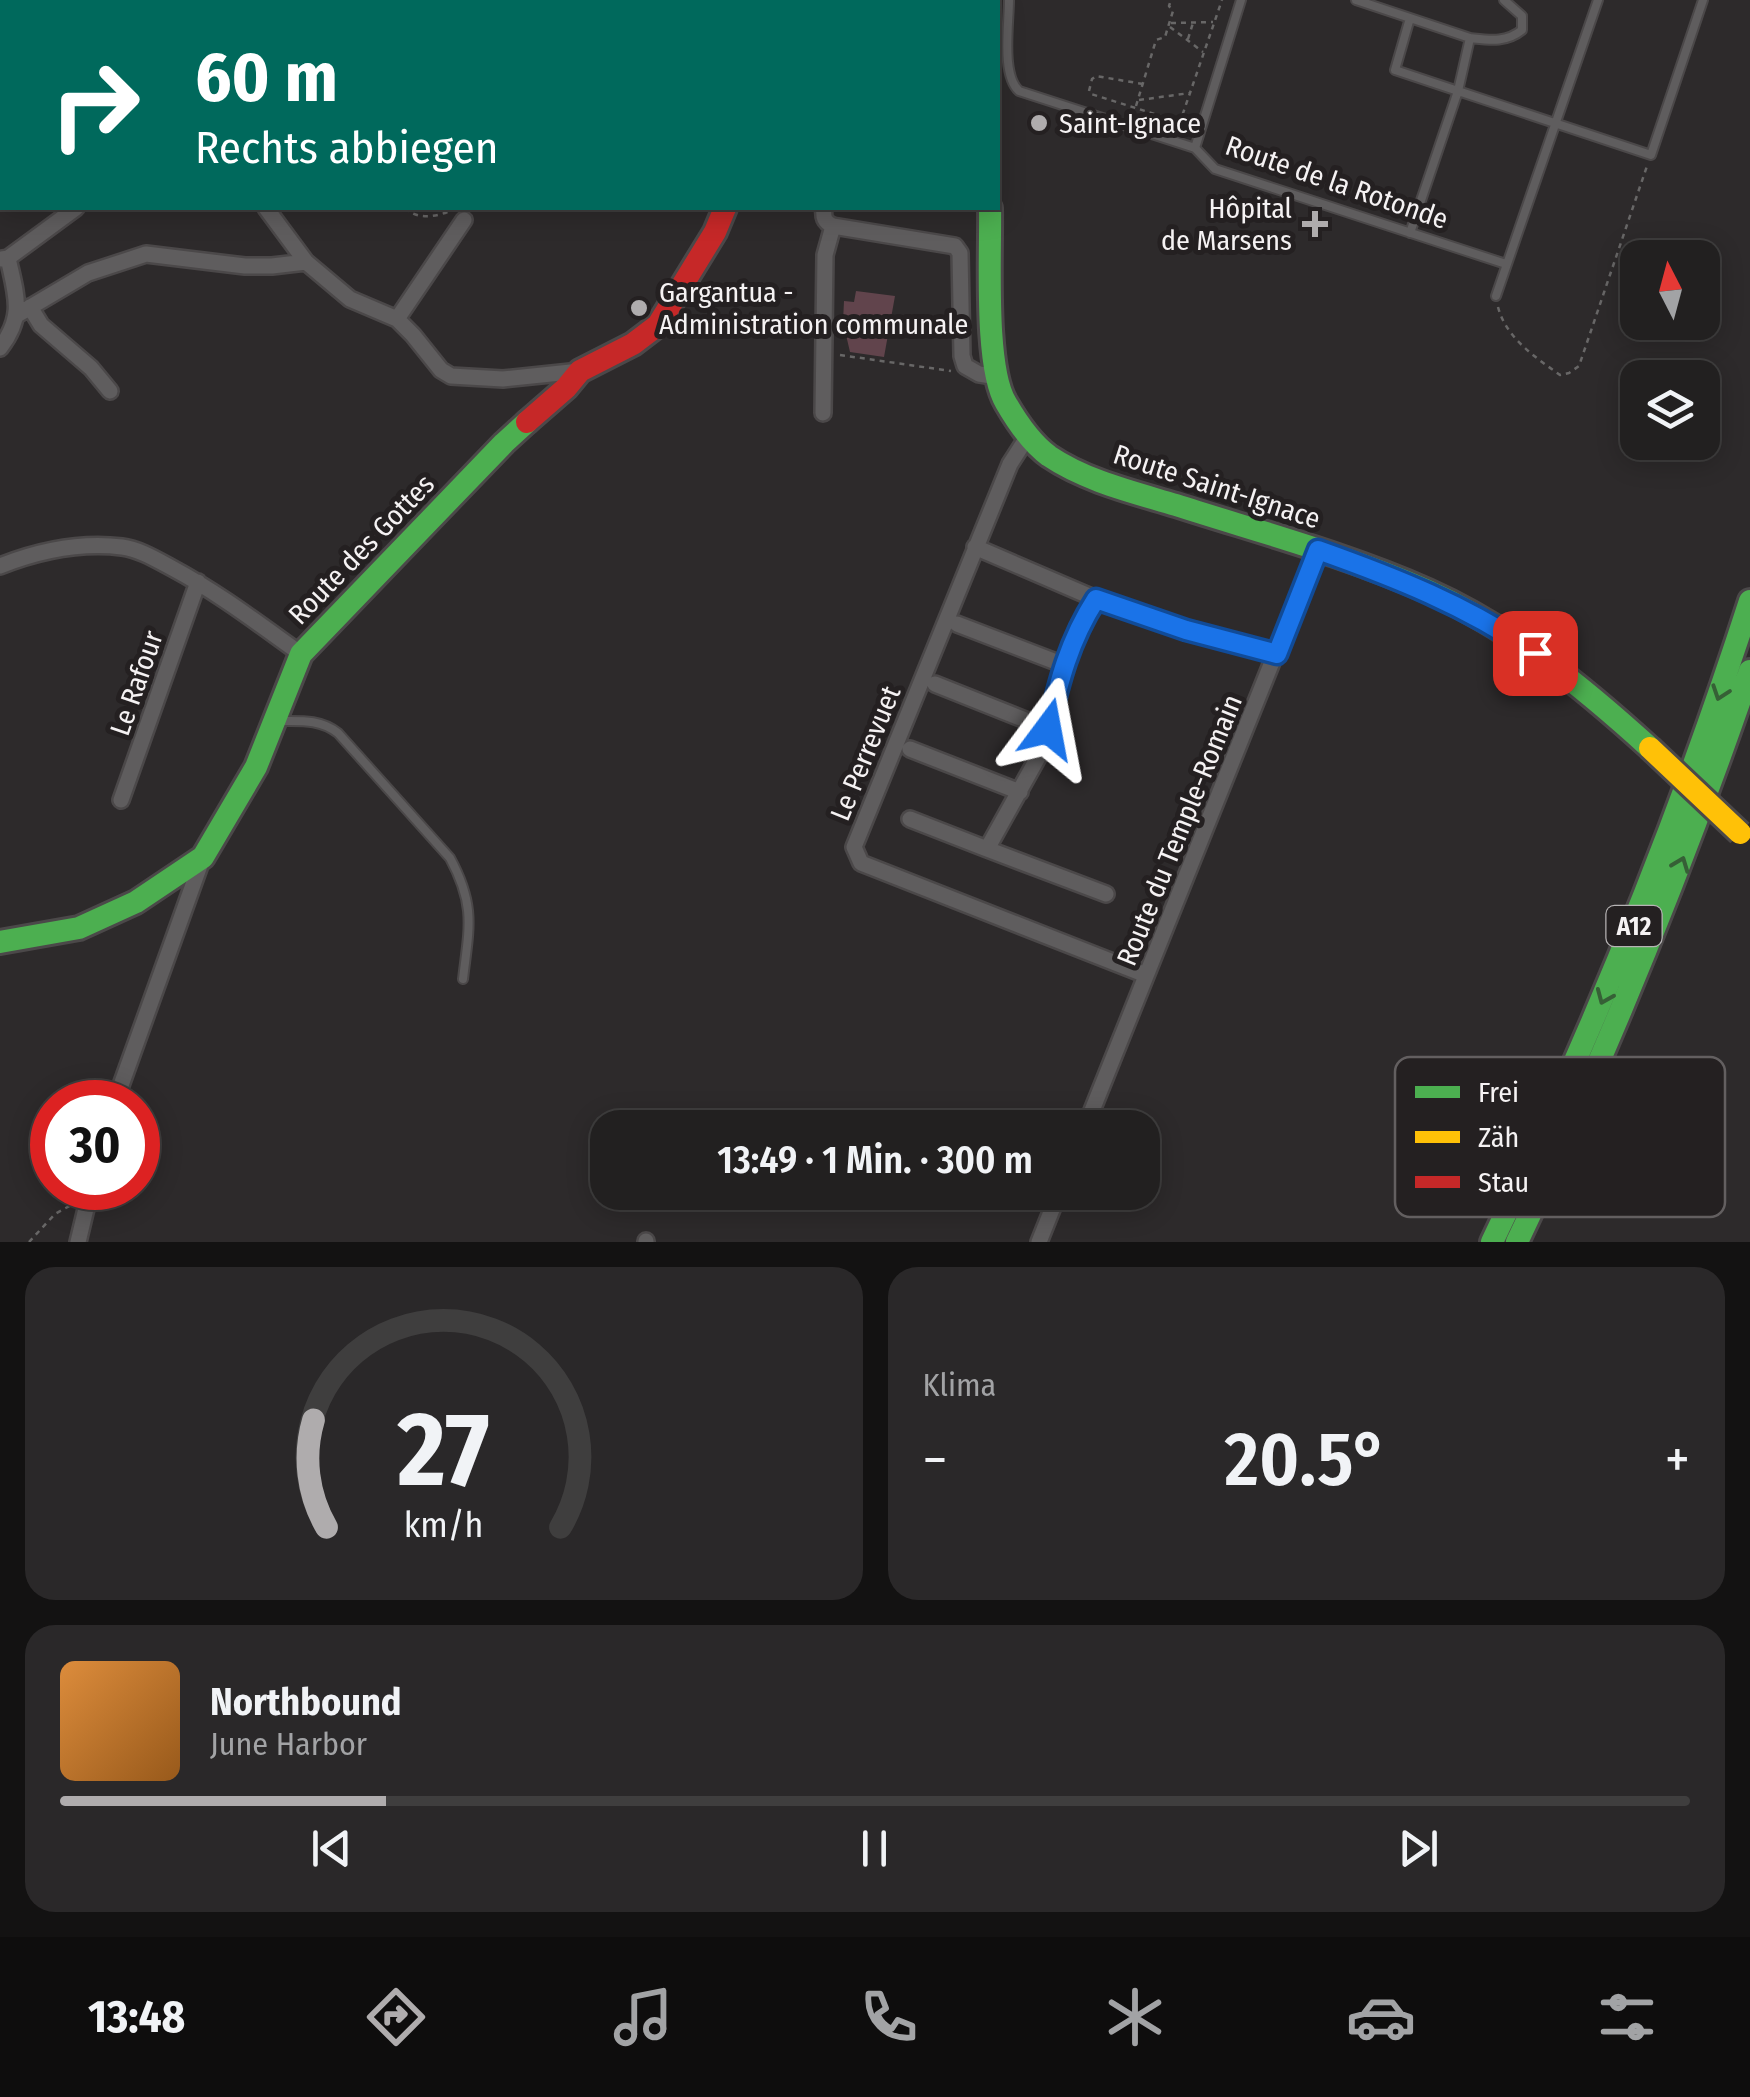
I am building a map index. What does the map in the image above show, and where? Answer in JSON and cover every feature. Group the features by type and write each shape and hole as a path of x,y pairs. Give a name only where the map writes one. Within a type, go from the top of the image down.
{"main road":[{"name":"Route des Gottes","path":"0,942 79,928 136,902 202,857 256,767 301,654 580,371 633,344 658,325 724,210"},
{"name":"Route Saint-Ignace","path":"990,210 992,348 997,377 1003,399 1028,436 1046,454 1108,484 1318,550 1411,584 1483,620 1583,688 1745,838"},
{"name":"A12","path":"1577,1057 1624,949 1710,724 1750,600"},
{"name":"A12","path":"1602,1057 1704,806 1750,671"},
{"name":"A12","path":"1492,1242 1504,1217"},
{"name":"A12","path":"1516,1242 1528,1217"}],"street":[{"path":"73,210 4,258 24,311 91,368 110,391"},
{"path":"267,210 306,262 350,299 397,319 441,370 451,376 503,379 580,371"},
{"path":"824,210 823,217 833,226 955,246 960,252 965,366 979,374 997,377"},
{"path":"397,319 465,212"},
{"path":"823,413 825,255 833,226"},
{"path":"0,348 24,311 88,273 146,254 245,266 306,262"},
{"name":"Le Perrevuet","path":"1028,436 1010,464 854,846 861,862 1146,976"},
{"path":"0,566 47,551 84,546 125,547 198,582 301,654"},
{"path":"975,547 1096,599 1186,630 1277,654"},
{"name":"Route du Temple-Romain","path":"1092,1110 1318,550"},
{"name":"Le Rafour","path":"121,800 198,582"},
{"path":"987,849 1040,752 1079,625 1096,599"},
{"path":"958,624 1064,666"},
{"path":"935,684 1048,729"},
{"path":"910,749 1020,792"},
{"path":"910,819 1106,894"},
{"path":"123,1080 202,857"},
{"path":"78,1242 85,1210"},
{"path":"1039,1242 1052,1210"}],"lane":[{"name":"Route de la Rotonde","path":"1009,0 1008,68 1011,84 1020,90 1195,148 1215,169 1506,264"},
{"path":"1195,148 1241,0"},
{"path":"1356,0 1470,38 1508,39 1522,30 1524,24 1522,16 1504,0"},
{"path":"1496,296 1598,0"},
{"path":"1410,18 1395,70 1650,155 1703,0"},
{"path":"1410,233 1458,91 1470,38"},
{"path":"274,721 327,724 450,858 468,904 463,979"}],"path":[{"path":"1135,108 1156,40 1165,36 1169,24 1173,11 1170,0"},
{"path":"1143,84 1096,76 1090,84 1091,94 1180,122 1222,0"},
{"path":"1188,41 1194,22"},
{"path":"1169,24 1214,22"},
{"path":"1169,24 1204,52"},
{"path":"1138,100 1190,93"},
{"path":"1496,296 1499,314 1510,334 1544,363 1560,375 1579,366 1650,155"},
{"path":"408,210 427,216 465,212"},
{"path":"824,352 964,373 972,370"},
{"path":"30,1242 62,1210"}],"shaded area":[{"path":"856,291 895,296 884,357 850,352 843,322 844,301 854,302"}],"traffic: fast":[{"path":"990,210 994,364 1006,403 1042,451 1094,479 1335,555 1459,606 1545,660 1650,748"},
{"path":"0,942 79,928 136,902 203,857 256,767 301,654 527,422"},
{"path":"1577,1057 1664,846 1750,601"},
{"path":"1601,1057 1698,816 1750,671"},
{"path":"1492,1242 1504,1217"},
{"path":"1517,1242 1529,1217"}],"traffic: jam":[{"path":"527,422 580,371 633,344 658,325 715,232 724,210"}],"traffic: slow":[{"path":"1650,748 1740,833"}],"place":[{"name":"Saint-Ignace","path":"1039,123"},
{"name":"Hôpital de Marsens","path":"1315,224"},
{"name":"Gargantua - Administration communale","path":"639,308"}],"route":[{"path":"1048,729 1069,648 1096,599 1186,630 1277,654 1318,550 1448,601 1535,653"}]}
